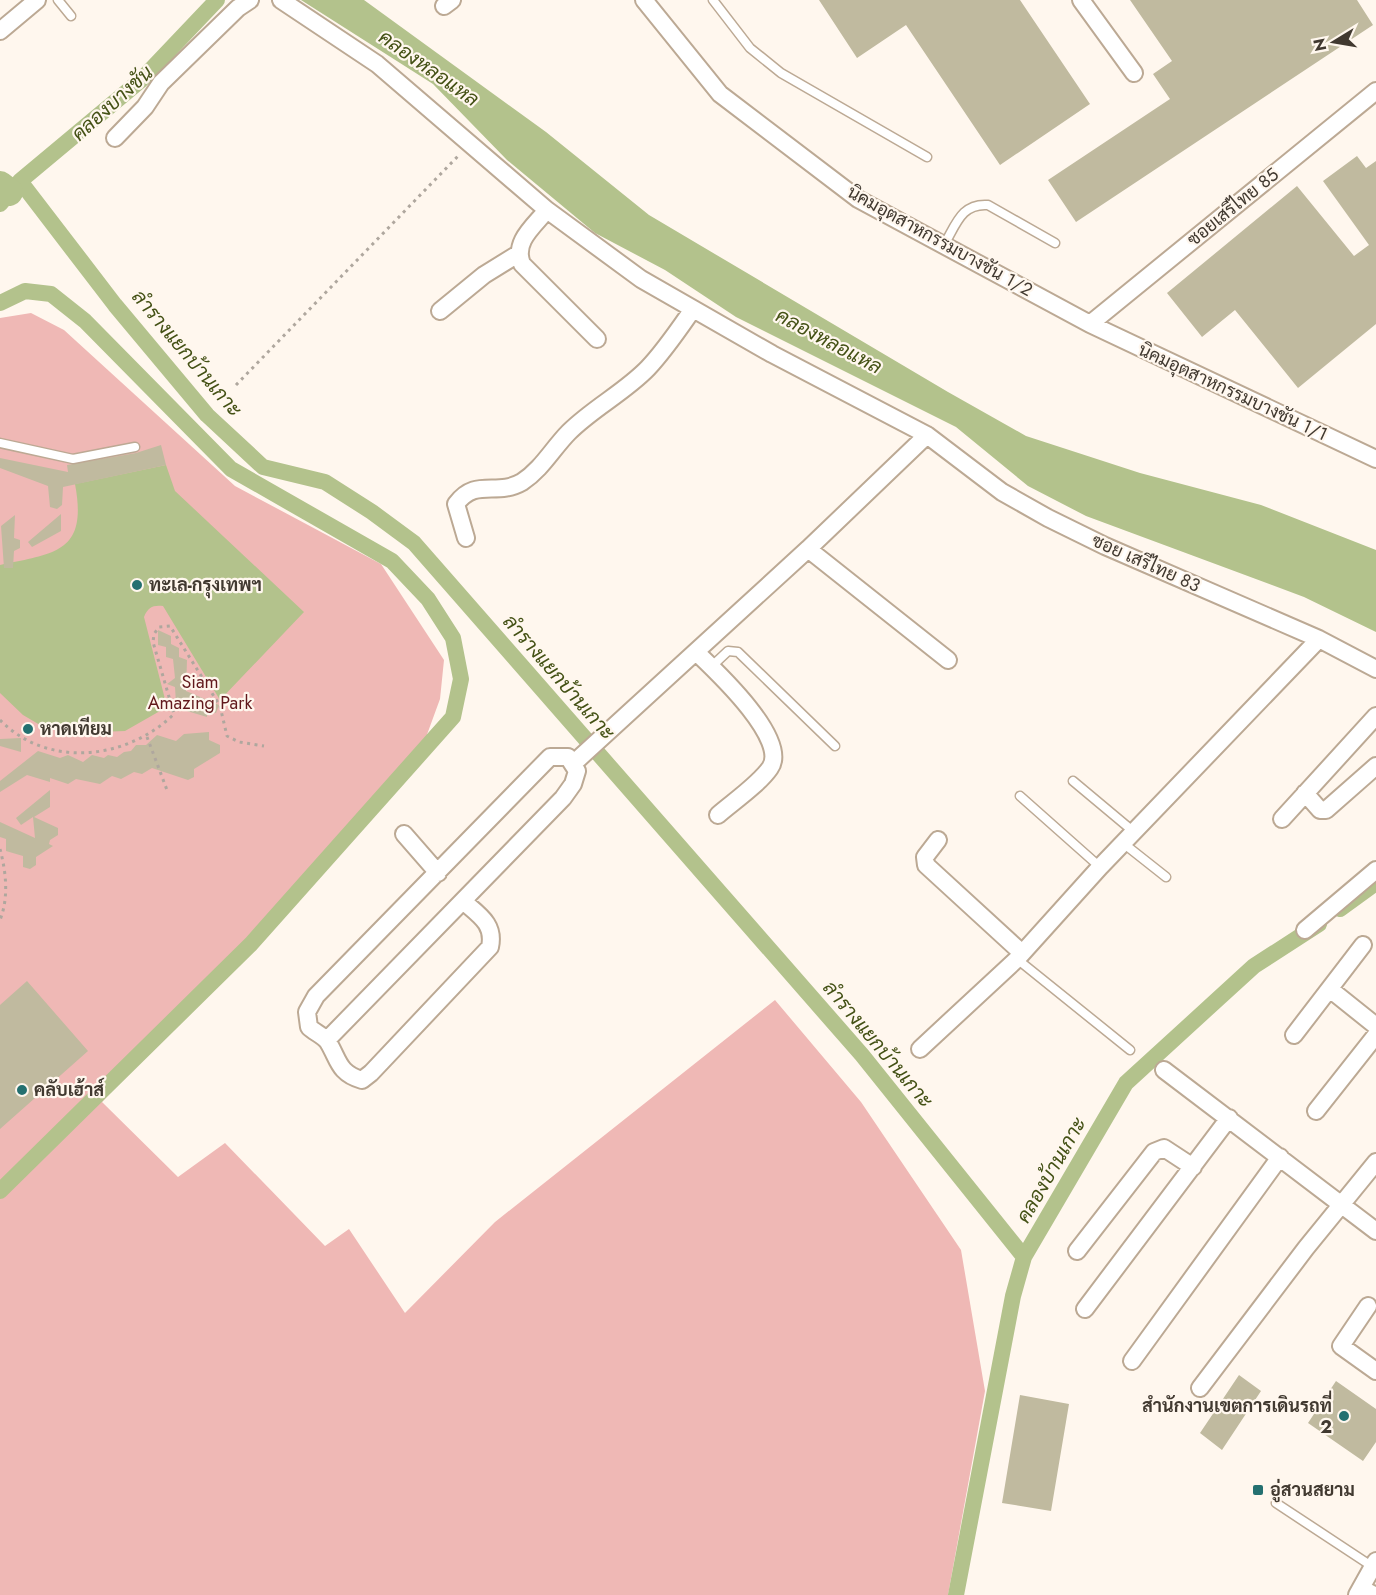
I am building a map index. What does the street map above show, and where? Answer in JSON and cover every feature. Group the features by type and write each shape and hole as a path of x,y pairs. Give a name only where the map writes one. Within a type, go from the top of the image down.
{"street":[{"path":"0,31 37,0"},
{"path":"115,138 145,107 161,82 238,8 250,0"},
{"name":"ซอย เสรีไทย 83","path":"281,0 377,64 546,210 640,279 927,435 1002,492 1048,518 1105,546 1319,639 1376,669"},
{"name":"นิคมอุตสาหกรรมบางชัน 1/2","path":"644,0 720,94 858,199 1089,324"},
{"path":"1081,0 1134,74"},
{"name":"ซอยเสรีไทย 85","path":"1089,324 1376,91"},
{"path":"546,210 521,243 518,254 522,264 597,339"},
{"path":"440,311 484,275 518,254"},
{"path":"466,537 456,504 462,496 471,489 500,490 522,481 548,460 570,430 648,367 693,309"},
{"name":"นิคมอุตสาหกรรมบางชัน 1/1","path":"1089,324 1376,459"},
{"path":"327,1040 563,798 573,784 580,758 808,549 927,435"},
{"path":"808,549 948,660"},
{"path":"920,1049 1019,956 1100,867 1319,639"},
{"path":"696,652 768,733 773,752 771,768 718,815"},
{"path":"1282,819 1376,716"},
{"path":"463,901 490,927 493,935 490,947 371,1073 362,1080 350,1077 336,1061 327,1040 309,1027 306,1012 316,996 550,757 580,758"},
{"path":"1305,793 1320,810 1326,810 1376,766"},
{"path":"404,834 438,873"},
{"path":"938,840 925,857 926,865 1019,956"},
{"path":"1305,930 1376,870"},
{"path":"1294,1035 1363,945"},
{"path":"1330,990 1376,1026"},
{"path":"1316,1111 1376,1035"},
{"path":"1164,1070 1376,1231"},
{"path":"1085,1309 1229,1118"},
{"path":"1077,1251 1154,1152 1164,1148 1193,1167"},
{"path":"1132,1361 1280,1157"},
{"path":"1200,1388 1376,1161"},
{"path":"1368,1306 1341,1346 1376,1371"},
{"path":"1364,1593 1374,1564"}],"lane":[{"path":"58,0 71,16"},
{"path":"713,0 750,48 781,73 927,157"},
{"path":"944,245 967,208 977,204 988,205 1055,243"},
{"path":"0,443 73,459 135,447"},
{"path":"711,667 728,651 738,652 835,746"},
{"path":"1073,781 1166,877"},
{"path":"1020,796 1100,867"},
{"path":"1019,956 1130,1050"},
{"path":"1276,1503 1374,1564"}],"path":[{"path":"236,386 470,144"},
{"path":"0,720 12,733 32,744 61,753 91,752 147,737 174,714 153,642 154,634 159,627 170,626 220,706 227,736 239,742 264,746"},
{"path":"147,737 167,790"},
{"path":"0,849 6,872 5,907 0,920"}],"green space":[{"name":"Siam Amazing Park","path":"31,313 64,330 235,486 381,564 444,660 440,699 425,740 102,1102 178,1177 225,1143 325,1246 349,1229 405,1313 495,1222 775,1000 861,1102 961,1250 985,1391 948,1595 0,1595 0,318"}],"water":[{"name":"คลองหลอแหล","path":"301,0 364,0 546,132 649,215 1026,436 1140,473 1261,505 1376,550 1376,632 1304,597 1086,516 1028,486 956,427 736,317 665,270 595,233 507,160 433,84"},
{"name":"ทะเล-กรุงเทพฯ","path":"166,465 175,491 304,612 220,700 163,606 151,607 144,617 167,707 125,731 71,733 40,725 23,715 0,693 0,565 37,557 63,546 71,537 76,524 78,507 75,484"}],"building":[{"path":"819,0 1020,0 1090,104 1000,165 906,25 857,58"},
{"path":"1130,0 1357,0 1373,25 1076,222 1048,180 1170,99 1153,74 1172,61"},
{"path":"1357,156 1366,168 1376,161 1376,324 1298,388 1235,310 1202,337 1167,293 1297,186 1354,256 1369,245 1323,181"},
{"path":"161,445 166,465 63,487 62,505 57,509 50,507 48,486 0,468 0,458 68,472 67,465 136,453"},
{"path":"61,514 61,531 32,547 28,542"},
{"path":"15,515 14,538 20,540 20,548 14,551 13,568 4,568 1,526"},
{"path":"158,630 171,636 171,644 179,648 179,657 187,660 186,691 219,705 216,713 207,711 207,717 187,711 186,704 176,703 175,687 167,684 175,678 173,659 166,657 166,647 158,645"},
{"path":"209,732 209,740 220,745 220,753 194,769 194,777 188,780 152,768 142,774 134,772 121,779 112,776 100,784 76,779 68,784 50,778 50,782 27,775 0,792 0,781 38,751 60,758 68,755 83,762 92,755 104,758 108,755 117,757 124,752 131,751 136,745 146,745 157,735 176,741 184,734"},
{"path":"21,738 21,752 0,746 0,739"},
{"path":"50,790 50,807 34,817 58,828 58,835 50,840 49,844 53,846 36,857 36,865 30,869 23,867 23,856 6,851 6,839 0,837 0,822 35,838 33,817 21,825 16,818"},
{"name":"คลับเฮ้าส์","path":"27,981 88,1051 0,1129 0,1005"},
{"path":"1239,1375 1261,1391 1222,1450 1200,1433"},
{"name":"สำนักงานเขตการเดินรถที่ 2","path":"1336,1381 1376,1409 1376,1442 1363,1461 1308,1423"},
{"path":"1020,1395 1069,1404 1051,1511 1002,1503"}],"waterway":[{"name":"คลองบางชัน","path":"0,204 20,181 141,80 217,0"},
{"name":"ลำรางแยกบ้านเกาะ","path":"20,181 115,305 207,415 263,467 325,482 372,512 414,543 862,1055 1024,1257"},
{"name":"คลองบางชัน","path":"0,185 9,192"},
{"path":"0,303 25,291 51,294 85,321 231,469 392,561 428,599 453,638 461,679 453,717 251,944 0,1191"},
{"name":"คลองบ้านเกาะ","path":"1340,909 1376,883"},
{"name":"คลองบ้านเกาะ","path":"956,1595 1013,1296 1024,1257 1126,1083 1254,966 1319,924"}],"place":[{"name":"ทะเล-กรุงเทพฯ","path":"137,585"},
{"name":"หาดเทียม","path":"28,729"},
{"name":"คลับเฮ้าส์","path":"22,1090"},
{"name":"สำนักงานเขตการเดินรถที่ 2","path":"1344,1416"},
{"name":"อู่สวนสยาม","path":"1258,1490"}]}
